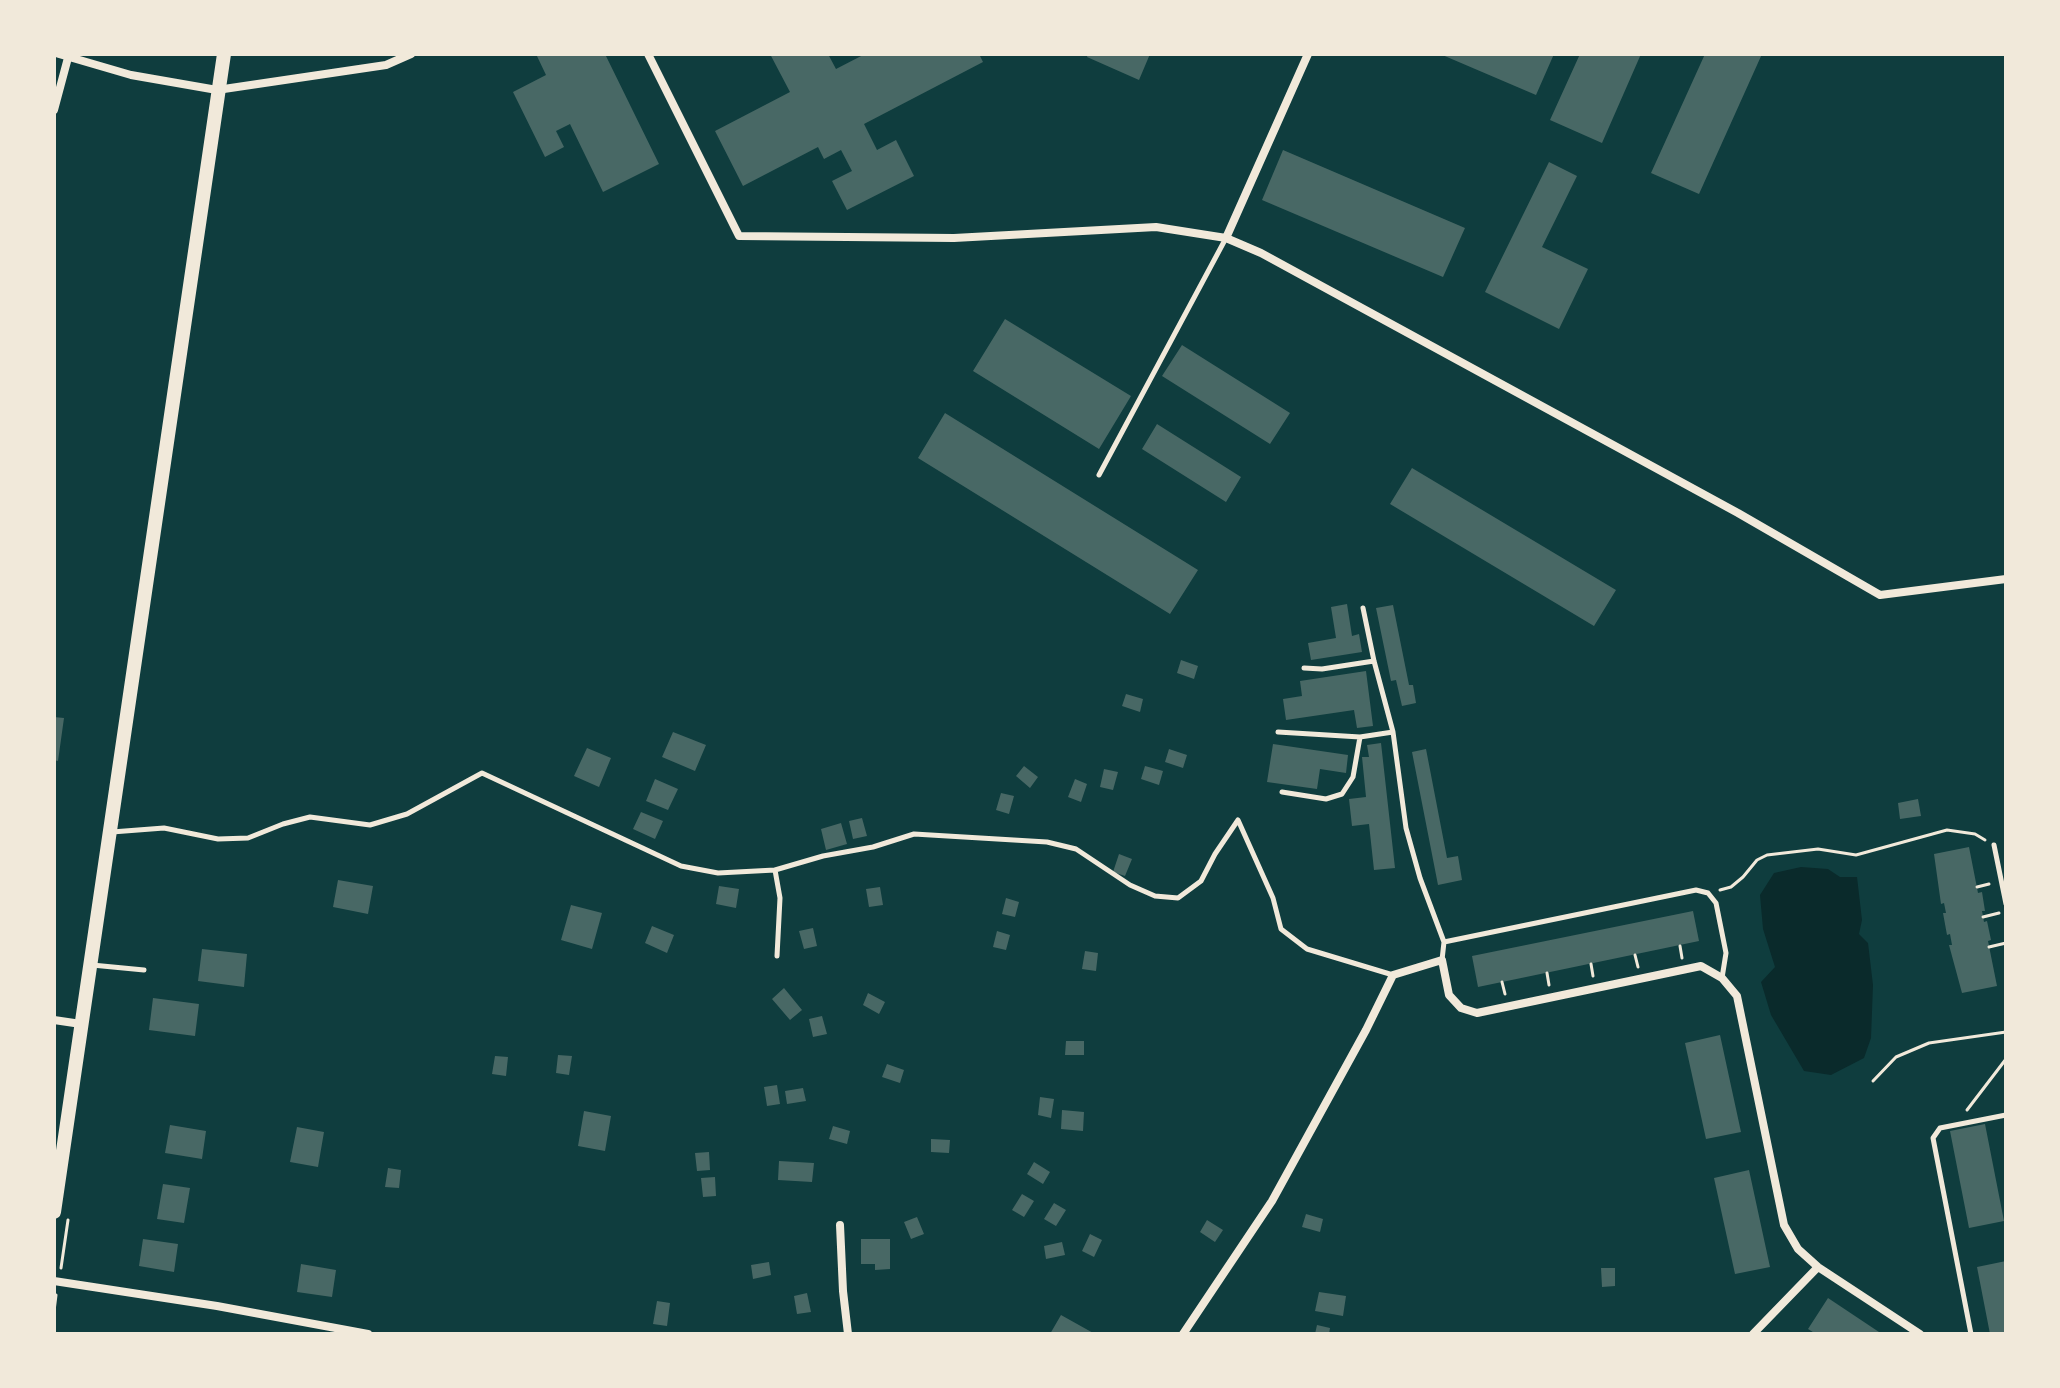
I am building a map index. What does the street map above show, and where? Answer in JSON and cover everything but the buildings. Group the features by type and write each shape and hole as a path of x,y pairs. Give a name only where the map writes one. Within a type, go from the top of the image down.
{"main road":[{"path":"54,1212 224,54"}],"street":[{"path":"54,110 65,55 131,75 217,90 386,65 411,54"},
{"path":"648,54 739,236 954,238 1156,227 1226,238 1304,276 1738,513 1880,595 2006,579"},
{"path":"1226,238 1308,54"},
{"path":"1183,1334 1272,1201 1393,975 1442,960 1449,995 1461,1008 1477,1013 1701,966 1722,978 1737,996 1784,1225 1798,1249 1818,1267 1920,1334"},
{"path":"54,1020 81,1024"},
{"path":"840,1225 848,1334"},
{"path":"1753,1334 1818,1267"},
{"path":"54,1281 217,1306 368,1334"}],"lane":[{"path":"1099,475 1226,238"},
{"path":"1363,608 1393,732 1406,828 1420,878 1444,942 1442,960"},
{"path":"1304,668 1322,669 1374,661"},
{"path":"1278,732 1360,737 1393,732"},
{"path":"1282,792 1326,799 1342,794 1353,777 1360,737"},
{"path":"111,832 164,828 218,839 248,838 310,817 370,825 407,814 482,773 681,866 718,873 775,870 914,834 1047,842 1076,849 1130,885 1155,896 1178,898 1201,881 1238,820 1273,898 1281,929 1307,949 1393,975"},
{"path":"1994,845 2006,904"},
{"path":"775,870 780,898 777,956"},
{"path":"1444,942 1696,890 1708,893 1716,903 1726,953 1722,978"},
{"path":"91,965 144,970"},
{"path":"1971,1334 1933,1138 1940,1128 2006,1115"}],"path":[{"path":"1708,893 1731,887 1757,860 1767,855 1818,849 1856,855 1947,830 1975,834 1994,845"},
{"path":"1983,917 2006,912"},
{"path":"1989,947 2006,943"},
{"path":"1873,1081 1896,1057 1929,1043 2006,1032"},
{"path":"1956,1124 2006,1059"}],"water":[{"path":"1801,867 1828,869 1840,877 1857,877 1862,920 1859,934 1868,943 1873,985 1871,1038 1864,1058 1831,1075 1804,1071 1771,1015 1761,982 1775,967 1763,929 1760,895 1774,873"}]}
